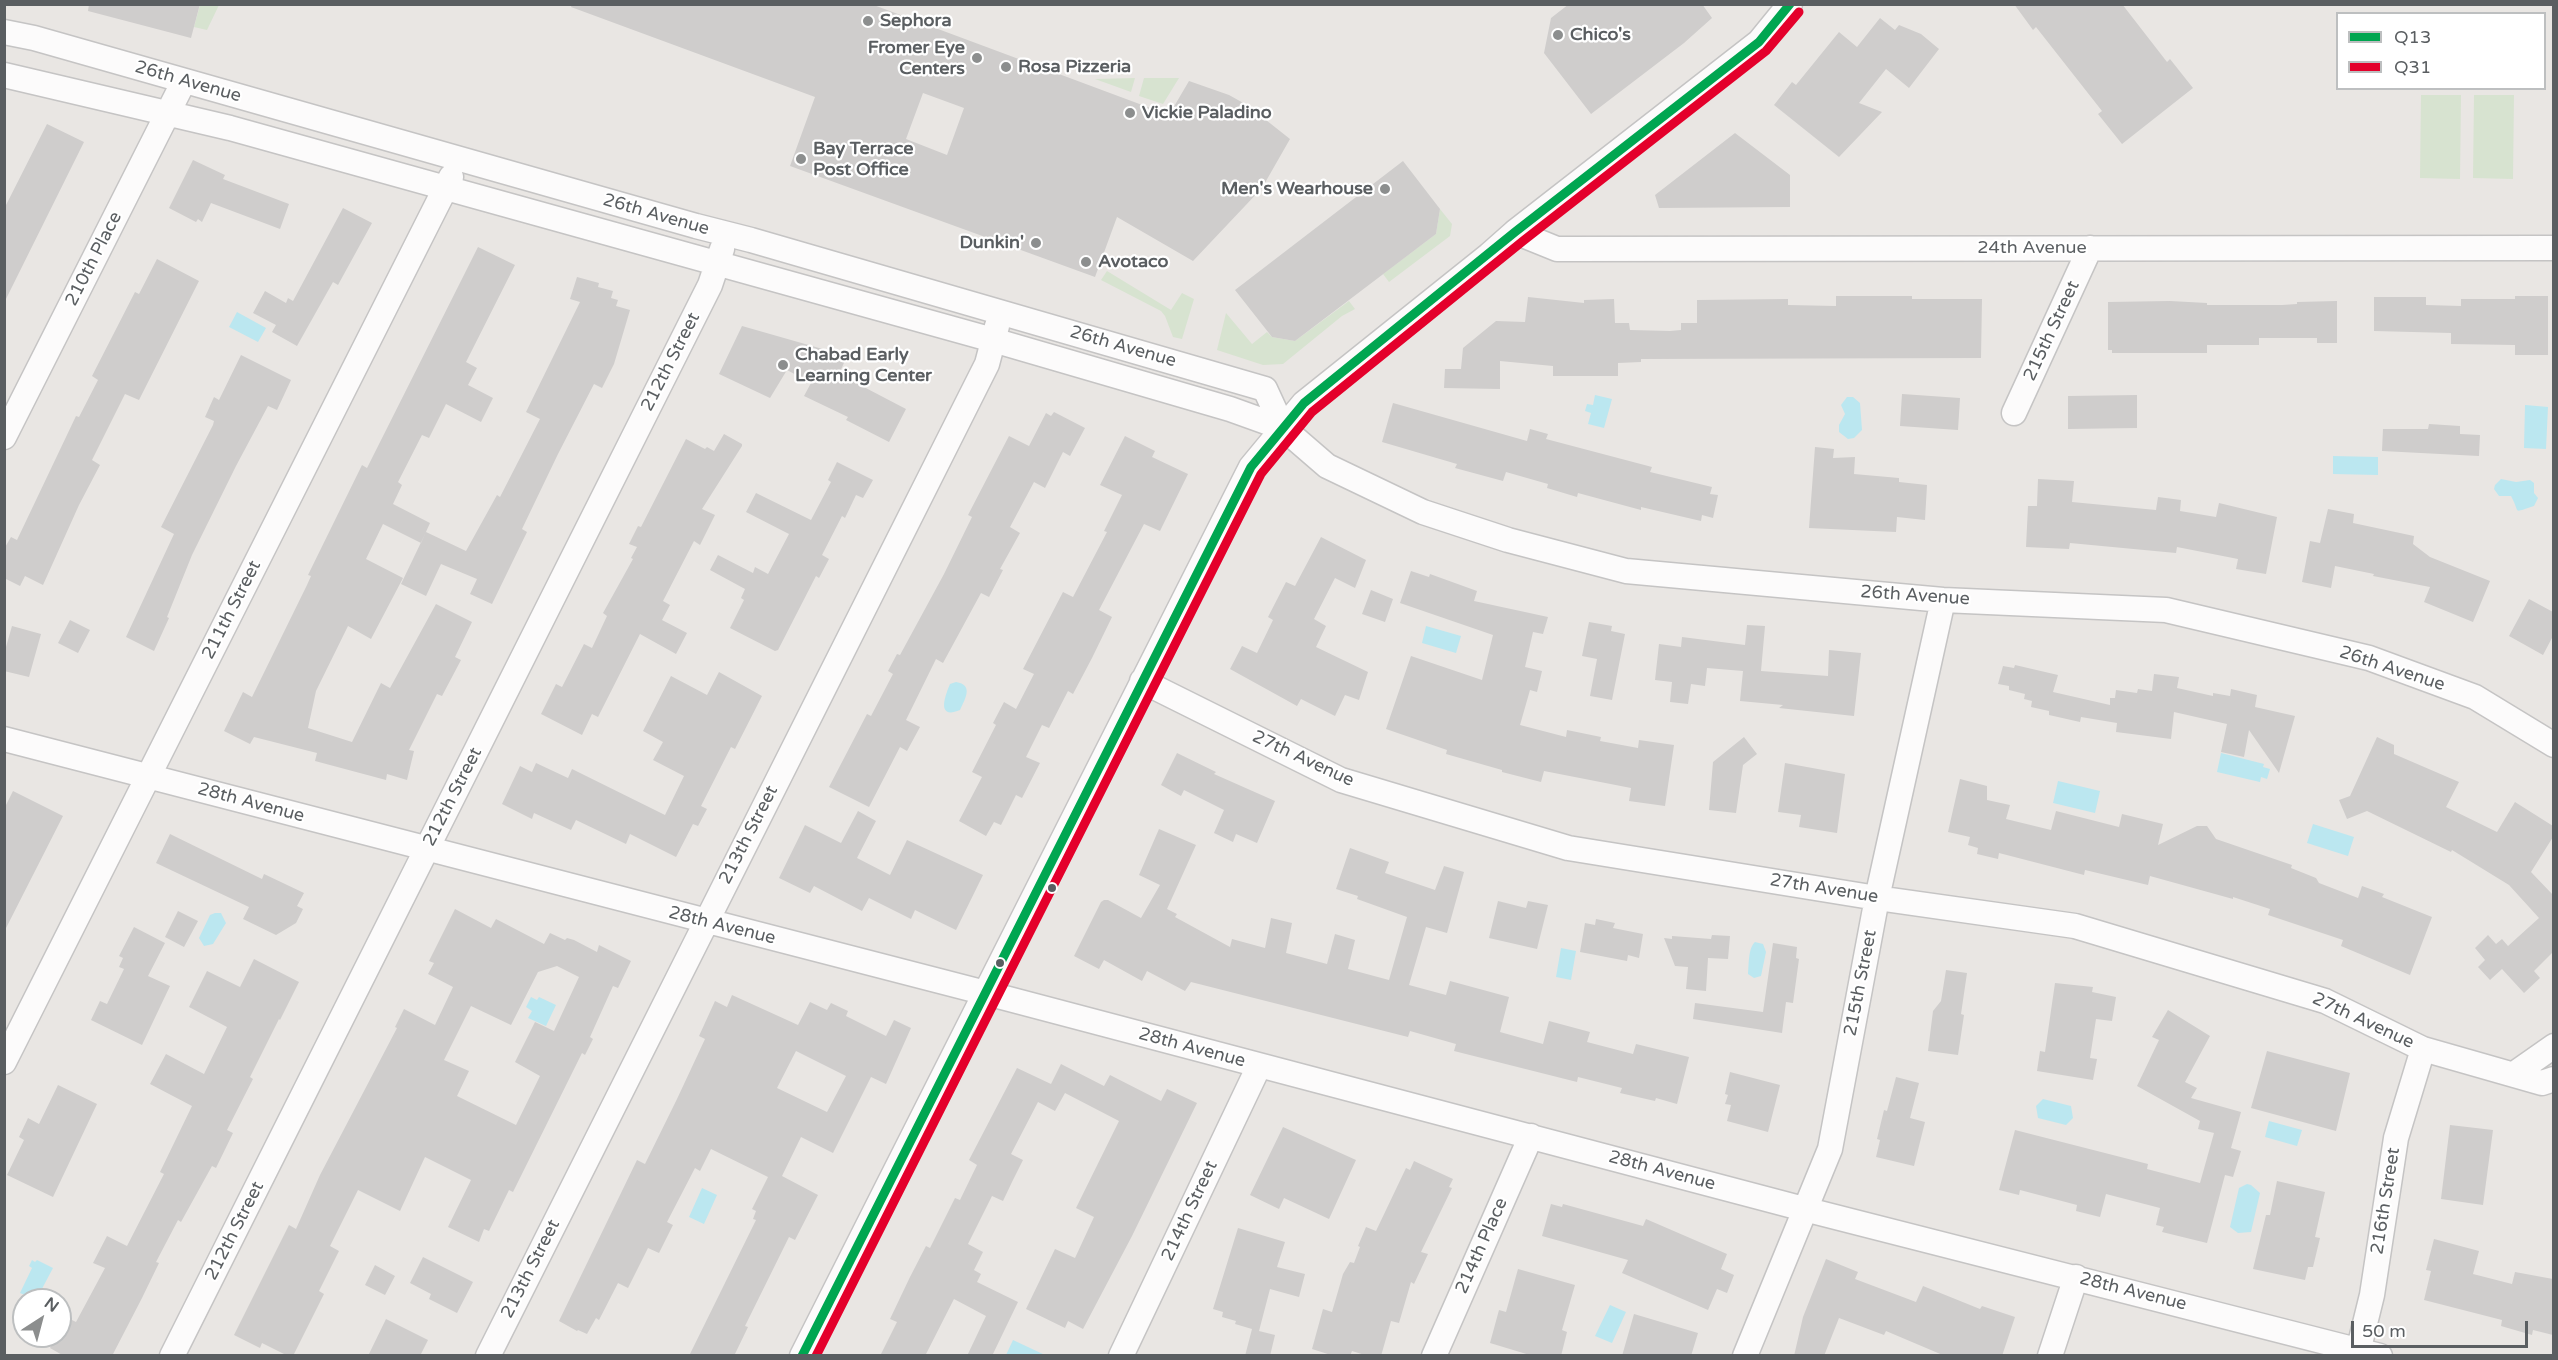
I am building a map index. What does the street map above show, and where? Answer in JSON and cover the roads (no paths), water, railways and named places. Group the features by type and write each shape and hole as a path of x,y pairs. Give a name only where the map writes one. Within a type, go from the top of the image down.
{"street":[{"path":"802,1356 1251,467 1304,403 1515,232 1759,42 1790,4"},
{"name":"26th Avenue","path":"4,32 34,38 726,235 762,243 1265,389 1283,428"},
{"name":"26th Avenue","path":"4,75 168,112 993,340 1230,409 1283,428 1327,466 1423,512 1519,543 1626,571 1943,600 2166,610 2369,658 2475,697 2553,745"},
{"name":"210th Place","path":"4,437 184,81"},
{"name":"211th Street","path":"4,1062 460,159"},
{"name":"24th Avenue","path":"1515,232 1557,249 2553,248"},
{"name":"212th Street","path":"172,1356 710,285 726,235"},
{"name":"215th Street","path":"2014,413 2090,248"},
{"name":"213th Street","path":"488,1356 987,364 1001,311"},
{"name":"215th Street","path":"1745,1356 1830,1149 1877,898 1943,600"},
{"name":"27th Avenue","path":"1142,681 1341,780 1568,848 1877,898 2075,926 2325,1001 2423,1049 2542,1083 2553,1079"},
{"name":"28th Avenue","path":"4,739 2365,1354"},
{"path":"2514,1074 2553,1046"},
{"name":"216th Street","path":"2365,1354 2396,1138 2423,1049"},
{"name":"214th Street","path":"1121,1356 1259,1066"},
{"name":"214th Place","path":"1434,1356 1531,1136"},
{"path":"2050,1356 2076,1277"}],"water":[{"path":"237,312 266,328 258,342 229,327"},
{"path":"1595,395 1612,399 1604,428 1588,424 1591,413 1585,411 1587,404 1593,405"},
{"path":"1847,397 1853,397 1860,403 1862,430 1854,438 1848,439 1839,432 1839,425 1845,414 1841,405"},
{"path":"2525,405 2548,407 2546,449 2524,448"},
{"path":"2333,456 2378,457 2378,475 2333,474"},
{"path":"2501,479 2516,482 2530,480 2534,483 2534,493 2538,498 2534,506 2518,510 2511,496 2499,496 2494,489"},
{"path":"1426,626 1461,636 1456,653 1422,643"},
{"path":"956,682 965,686 966,697 960,710 948,712 944,705 946,695 950,684"},
{"path":"2221,753 2264,764 2263,767 2270,769 2267,779 2261,777 2260,782 2217,772"},
{"path":"2058,781 2100,791 2095,813 2053,803"},
{"path":"2313,824 2354,837 2348,856 2307,843"},
{"path":"221,913 226,923 213,944 204,946 199,938 210,915"},
{"path":"1755,942 1763,944 1766,952 1761,976 1754,978 1748,974 1750,952"},
{"path":"1561,948 1576,951 1571,980 1556,977"},
{"path":"531,997 537,1000 539,997 556,1005 546,1026 528,1018 532,1011 526,1007"},
{"path":"2043,1099 2071,1106 2073,1118 2066,1125 2038,1118 2036,1106"},
{"path":"2269,1121 2302,1130 2297,1146 2265,1137"},
{"path":"2247,1184 2260,1193 2251,1232 2238,1233 2230,1227 2239,1188"},
{"path":"702,1188 717,1195 704,1224 689,1217"},
{"path":"32,1260 35,1262 37,1260 53,1268 42,1288 22,1288 32,1268 29,1266"},
{"path":"1610,1305 1626,1312 1612,1343 1595,1336"},
{"path":"1013,1340 1045,1355 1006,1355"}],"place":[{"name":"Sephora","path":"868,21"},
{"name":"Chico's","path":"1558,35"},
{"name":"Fromer Eye Centers","path":"977,58"},
{"name":"Rosa Pizzeria","path":"1006,67"},
{"name":"Vickie Paladino","path":"1130,113"},
{"name":"Bay Terrace Post Office","path":"801,159"},
{"name":"Men's Wearhouse","path":"1385,189"},
{"name":"Dunkin'","path":"1036,243"},
{"name":"Avotaco","path":"1086,262"},
{"name":"Chabad Early Learning Center","path":"783,365"}]}
